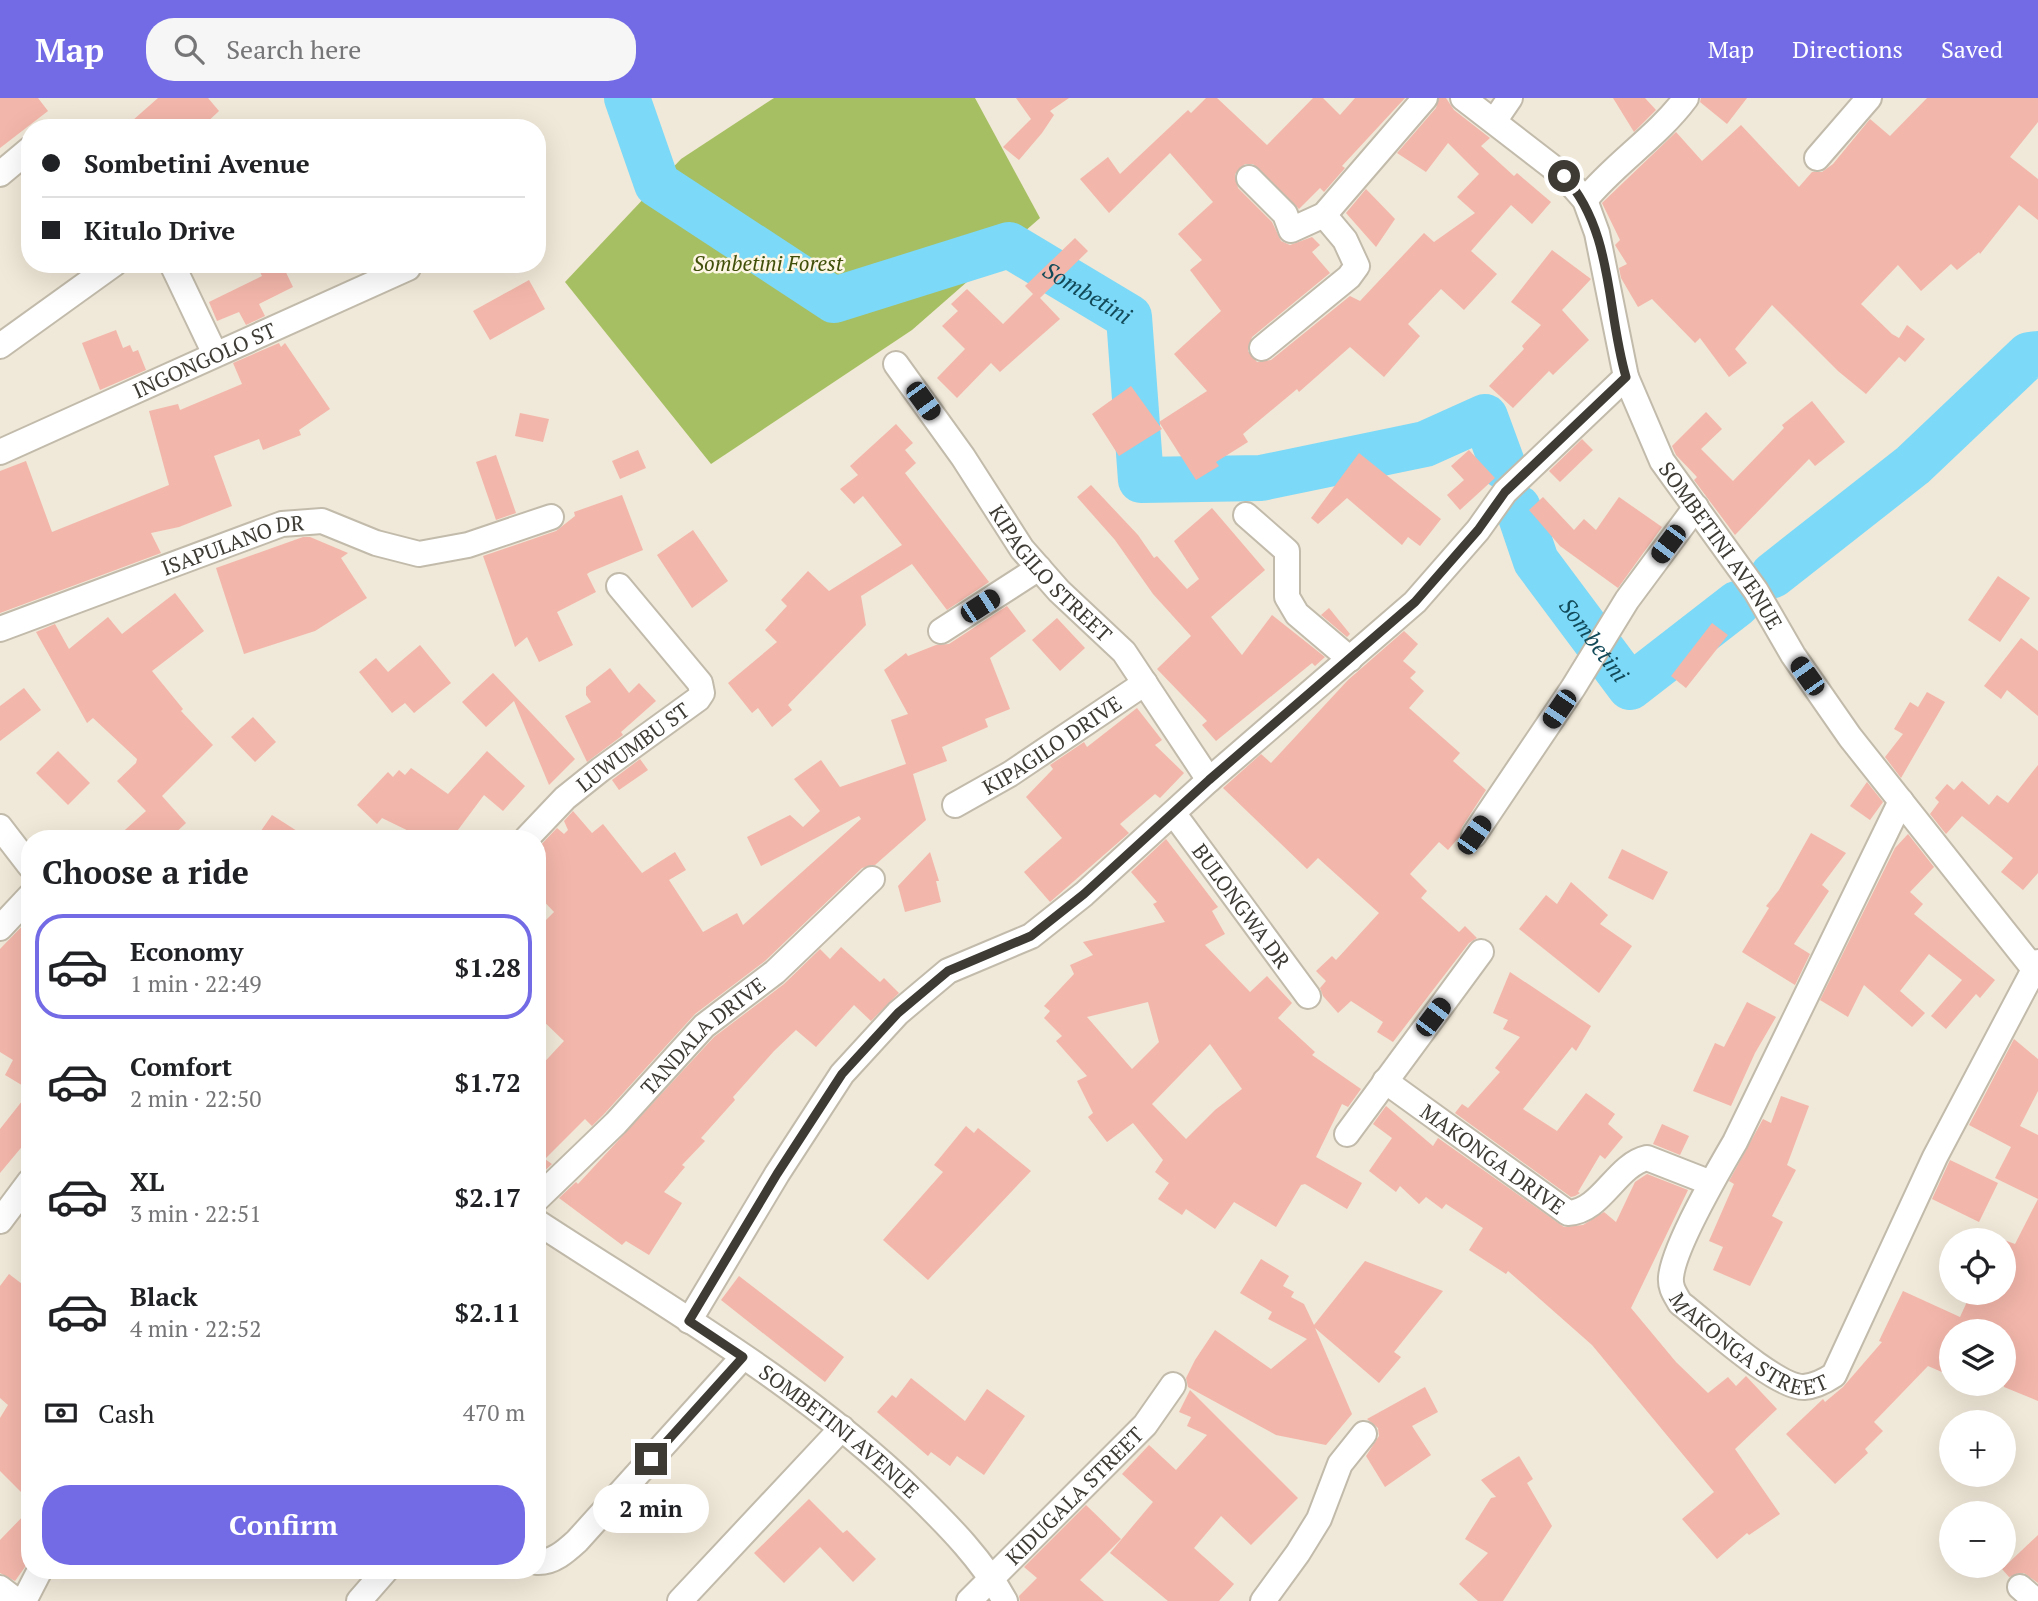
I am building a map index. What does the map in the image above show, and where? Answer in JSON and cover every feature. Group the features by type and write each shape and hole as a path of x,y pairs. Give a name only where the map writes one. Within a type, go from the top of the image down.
{"street":[{"path":"1249,178 1285,214 1291,230 1324,215 1425,98"},
{"name":"SOMBETINI AVENUE","path":"1463,98 1495,120 1564,176 1584,201 1597,233 1610,289 1618,352 1662,461 1756,591 1800,665 1901,802 2037,968"},
{"path":"1495,120 1510,98"},
{"path":"1584,201 1600,181 1653,136 1686,98"},
{"path":"1817,158 1869,98"},
{"path":"0,174 21,156"},
{"path":"1262,348 1349,277 1357,266 1345,240 1324,215"},
{"path":"0,346 101,273"},
{"path":"176,273 215,354"},
{"name":"INGONGOLO ST","path":"0,452 397,273"},
{"name":"KIPAGILO STREET","path":"896,364 962,457 1022,549 1116,643 1209,780"},
{"path":"689,1321 777,1174 842,1074 868,1044 926,987 948,971 1031,936 1061,913 1209,780 1415,602 1478,530 1505,492 1626,377"},
{"path":"1474,835 1573,688 1627,600 1696,507"},
{"path":"1246,515 1287,551 1287,597 1297,614 1350,659"},
{"name":"ISAPULANO DR","path":"0,629 282,524 322,521 376,543 419,554 468,545 551,517"},
{"path":"941,631 1039,568"},
{"name":"LUWUMBU ST","path":"535,830 574,791 698,699 702,693 700,683 619,586"},
{"name":"KIPAGILO DRIVE","path":"955,805 1010,774 1145,683"},
{"name":"MAKONGA STREET","path":"1901,802 1735,1142 1711,1182 1673,1268 1672,1290 1680,1303 1770,1374 1802,1387 1824,1383 1834,1376 1935,1157 2037,968"},
{"name":"BULONGWA DR","path":"1174,814 1308,996"},
{"path":"0,827 21,854"},
{"name":"TANDALA DRIVE","path":"546,1190 616,1123 704,1026 775,972 872,879"},
{"path":"0,928 21,906"},
{"path":"1347,1134 1481,952"},
{"name":"MAKONGA DRIVE","path":"1385,1081 1569,1213 1587,1206 1635,1163 1647,1158 1711,1182"},
{"path":"0,1221 21,1193"},
{"name":"SOMBETINI AVENUE","path":"546,1228 743,1357 842,1427 948,1525 993,1578 1005,1601"},
{"path":"546,1562 562,1554 577,1541 743,1357"},
{"name":"KIDUGALA STREET","path":"969,1601 1145,1425 1173,1385"},
{"path":"680,1601 842,1427"},
{"path":"1263,1601 1319,1519 1340,1464 1364,1434"},
{"path":"24,1601 35,1579"},
{"path":"359,1601 378,1579"},
{"path":"0,1588 18,1601"}],"green space":[{"name":"Sombetini Forest","path":"774,98 975,98 1040,218 912,330 711,464 565,282 681,159"}],"building":[{"path":"0,98 38,98 48,111 38,119 21,119 21,132 0,148"},
{"path":"158,98 208,98 219,111 211,119 134,119"},
{"path":"1016,98 1069,98 1050,111 1054,115 1019,160 1003,147 1031,119"},
{"path":"1206,98 1217,98 1267,145 1313,98 1323,98 1340,115 1355,98 1405,98 1342,166 1345,168 1324,192 1320,188 1299,209 1253,164 1245,164 1235,174 1238,188 1272,222 1281,241 1290,245 1312,237 1320,245 1312,252 1330,273 1252,337 1248,351 1257,362 1271,360 1350,296 1360,301 1424,233 1434,242 1475,213 1457,197 1479,174 1448,143 1426,172 1397,153 1436,108 1439,98 1446,98 1454,110 1490,138 1481,146 1514,176 1517,173 1551,202 1532,224 1511,205 1471,251 1497,274 1464,310 1441,289 1408,324 1420,336 1384,377 1350,347 1299,392 1297,389 1243,434 1248,442 1216,462 1219,466 1196,480 1159,422 1207,391 1174,354 1221,311 1190,270 1202,260 1178,234 1213,202 1170,153 1109,213 1080,179 1108,157 1120,174 1188,110 1191,113"},
{"path":"1613,98 1645,98 1656,110 1634,132"},
{"path":"1701,98 1747,98 1727,124 1700,102"},
{"path":"1927,98 2038,98 2038,122 2010,157 2038,179 2038,220 2019,205 1980,254 1979,252 1957,270 1951,264 1921,291 1898,265 1861,304 1899,338 1907,325 1925,339 1905,362 1899,357 1866,394 1838,371 1772,305 1735,349 1747,363 1729,377 1700,338 1695,343 1652,299 1638,307 1621,278 1619,268 1627,264 1615,245 1620,240 1602,203 1676,132 1702,161 1741,125 1799,187 1812,172 1822,172 1833,164 1870,119 1890,136"},
{"path":"1366,189 1395,219 1376,247 1346,213"},
{"path":"1075,238 1088,251 1040,298 1060,319 1000,372 991,363 957,398 937,378 965,349 942,326 958,311 951,304 967,289 1003,324 1033,294 1025,286"},
{"path":"1552,250 1591,279 1562,310 1589,340 1553,375 1549,371 1513,408 1489,386 1524,349 1522,346 1541,325 1511,302"},
{"path":"260,273 286,273 293,287 259,304 265,316 246,325 239,312 217,321 209,302 262,276"},
{"path":"529,280 545,309 490,340 473,311"},
{"path":"116,330 123,348 130,345 133,352 138,350 146,370 100,390 82,343"},
{"path":"279,343 281,347 285,343 330,409 299,430 301,435 263,450 259,439 214,456 232,506 179,527 151,533 161,553 0,613 0,471 26,461 52,532 169,485 149,411 178,404 180,410 242,384 233,363"},
{"path":"1131,386 1162,429 1119,456 1092,414"},
{"path":"1812,401 1845,442 1815,466 1809,459 1735,535 1694,480 1697,477 1676,455 1672,446 1706,412 1722,429 1701,449 1733,481 1784,428 1782,425"},
{"path":"520,413 549,419 543,442 515,436"},
{"path":"896,424 913,443 905,450 916,463 905,473 989,582 947,610 912,564 861,596 866,625 788,705 792,710 772,727 758,708 752,713 728,683 777,642 765,630 787,606 781,600 808,571 829,591 902,545 863,496 854,504 840,489 858,475 850,466"},
{"path":"1582,439 1593,450 1560,482 1549,471"},
{"path":"638,450 646,468 620,479 612,461"},
{"path":"1469,450 1495,478 1460,510 1447,495 1464,480 1451,466"},
{"path":"1359,453 1441,519 1420,546 1408,537 1402,545 1347,498 1318,524 1311,518"},
{"path":"496,455 516,513 496,520 476,462"},
{"path":"1091,485 1138,535 1154,558 1157,556 1187,589 1199,579 1174,541 1212,508 1265,570 1211,617 1242,655 1272,615 1325,657 1315,666 1312,663 1216,741 1202,725 1207,721 1157,669 1191,636 1153,594 1115,540 1077,497"},
{"path":"622,495 643,550 587,574 596,592 557,612 573,645 539,662 527,637 515,647 483,556 556,531 575,516 574,512"},
{"path":"1543,497 1574,530 1584,519 1596,530 1619,497 1662,527 1618,588 1560,546 1529,510"},
{"path":"693,530 728,581 692,608 657,555"},
{"path":"303,537 310,537 348,553 341,558 367,598 315,631 244,654 216,568"},
{"path":"1998,576 2030,598 2000,642 1968,620"},
{"path":"175,593 204,631 152,671 183,709 181,711 213,745 162,796 186,823 179,830 125,830 146,811 117,781 137,759 93,718 87,723 36,632 55,624 69,649 108,617 122,634"},
{"path":"1007,606 1026,631 990,658 1010,709 985,719 988,727 942,747 947,761 913,774 926,820 875,865 862,868 765,961 695,1014 592,1126 585,1119 546,1158 546,1060 564,1041 546,1024 546,920 554,912 546,904 546,840 557,828 564,834 568,830 564,821 573,811 592,833 603,824 642,873 675,852 686,870 669,880 703,932 737,913 743,925 861,819 859,816 761,866 747,837 790,815 803,827 820,811 794,779 821,760 840,787 906,764 891,720 908,714 884,670 906,653 908,656 936,645 949,644"},
{"path":"1329,608 1350,634 1347,637 1321,615"},
{"path":"1057,618 1085,648 1060,671 1032,640"},
{"path":"1712,623 1728,635 1686,688 1671,676"},
{"path":"1404,631 1418,644 1403,661 1416,672 1410,678 1424,691 1409,708 1460,753 1453,761 1486,790 1462,827 1460,836 1448,850 1439,842 1410,874 1427,891 1421,898 1459,932 1465,926 1477,938 1469,943 1393,1042 1377,1032 1383,1022 1351,1001 1338,1013 1323,996 1320,988 1326,981 1316,971 1332,956 1336,960 1379,913 1318,858 1307,869 1223,788 1261,754 1271,763 1348,680"},
{"path":"2021,638 2038,651 2038,716 2007,690 2001,699 1984,686"},
{"path":"420,645 451,683 414,713 405,703 392,713 359,672 376,658 388,672"},
{"path":"610,668 629,693 639,683 656,701 621,732 623,735 587,762 565,716 591,702 586,695 586,687"},
{"path":"493,673 575,759 549,785 514,701 486,727 462,702"},
{"path":"24,688 41,710 0,741 0,706"},
{"path":"1927,692 1945,702 1901,778 1885,757 1903,734 1894,729 1910,702 1918,707"},
{"path":"1137,708 1162,740 1155,745 1184,773 1160,798 1155,794 1120,824 1129,833 1050,902 1024,872 1062,838 1026,797 1053,769 1050,765 1084,742 1087,747"},
{"path":"253,717 276,742 255,762 231,737"},
{"path":"58,751 90,783 68,805 36,773"},
{"path":"487,751 525,786 503,811 484,795 458,830 407,830 382,818 377,824 357,805 388,772 393,777 399,770 405,775 411,768 448,794"},
{"path":"640,759 648,770 619,790 612,780"},
{"path":"2038,765 2038,873 2023,890 2001,872 2013,858 1962,816 1946,834 1930,814 1939,802 1935,798 1947,784 1954,790 1962,781 1989,805 1997,795 2008,803"},
{"path":"1867,782 1883,802 1870,820 1850,806"},
{"path":"272,815 295,830 262,830"},
{"path":"1811,833 1846,853 1822,885 1829,891 1794,944 1810,954 1795,985 1742,952 1769,908 1766,906 1779,890"},
{"path":"1908,834 1934,867 1910,892 1923,904 1914,914 1995,980 1980,998 1976,994 1946,1029 1931,1016 1962,980 1929,954 1900,991 1925,1013 1912,1027 1864,985 1848,1017 1820,1000 1895,848"},
{"path":"1166,839 1218,907 1212,911 1225,934 1205,945 1250,992 1267,976 1292,1003 1278,1018 1315,1052 1312,1055 1361,1089 1348,1107 1342,1104 1316,1157 1362,1183 1347,1209 1305,1184 1301,1185 1276,1227 1234,1202 1215,1229 1186,1209 1182,1215 1158,1199 1169,1183 1155,1172 1163,1160 1133,1123 1107,1142 1088,1117 1093,1113 1077,1081 1087,1076 1056,1041 1062,1036 1044,1018 1050,1011 1044,1006 1074,974 1070,965 1093,955 1083,942 1165,922 1153,904 1157,902 1131,872","holes":["1148,1002 1159,1042 1132,1069 1087,1017","1210,1044 1242,1089 1215,1110 1186,1139 1152,1104"]},
{"path":"1622,849 1668,872 1653,900 1608,878"},
{"path":"930,852 939,881 936,881 941,902 905,912 898,886"},
{"path":"1571,882 1608,915 1600,924 1632,946 1599,993 1519,929 1546,895 1557,904"},
{"path":"21,927 21,1085 5,1075 13,1060 0,1052 0,949"},
{"path":"841,947 880,982 884,978 899,993 871,1021 854,1005 816,1047 796,1030 774,1051 701,1138 705,1141 682,1165 685,1167 664,1192 682,1203 649,1255 626,1241 622,1245 559,1198 576,1182 578,1184 714,1037 784,984 820,949 830,959"},
{"path":"1510,972 1591,1026 1576,1051 1572,1047 1523,1109 1557,1131 1586,1093 1615,1114 1608,1124 1623,1137 1605,1159 1600,1155 1578,1192 1580,1193 1575,1196 1571,1197 1455,1113 1462,1104 1468,1108 1500,1072 1495,1068 1520,1037 1503,1029 1508,1020 1493,1013"},
{"path":"1747,1002 1776,1017 1755,1053 1731,1106 1693,1091 1715,1043 1724,1047"},
{"path":"2014,1039 2038,1059 2038,1091 2020,1126 2038,1135 2038,1199 1995,1178 2011,1147 1969,1125"},
{"path":"1781,1096 1809,1106 1787,1165 1796,1170 1772,1216 1783,1222 1750,1286 1713,1270 1723,1247 1709,1241 1734,1184 1729,1181 1763,1119 1771,1123"},
{"path":"21,1102 21,1148 0,1173 0,1129"},
{"path":"1386,1106 1433,1146 1438,1138 1564,1227 1583,1225 1604,1212 1616,1222 1635,1182 1647,1174 1688,1190 1631,1308 1676,1362 1708,1393 1728,1377 1736,1386 1746,1376 1777,1409 1735,1449 1780,1514 1749,1535 1747,1533 1717,1559 1682,1519 1714,1492 1592,1345 1508,1271 1506,1274 1469,1250 1483,1228 1446,1204 1442,1209 1426,1197 1419,1204 1400,1186 1396,1192 1369,1171 1392,1138 1373,1124"},
{"path":"1662,1124 1689,1136 1680,1155 1653,1144"},
{"path":"966,1126 974,1133 978,1128 1031,1171 928,1280 883,1240 943,1172 934,1165"},
{"path":"1950,1160 1998,1183 1979,1222 1932,1199"},
{"path":"2038,1199 2038,1401 2016,1392 2016,1319 1939,1319 1939,1371 1928,1366 1874,1422 1883,1431 1865,1449 1868,1453 1835,1484 1786,1434 1823,1399 1825,1402 1843,1387 1882,1342 1879,1341 1903,1291 1960,1317 1966,1305 2016,1305 2016,1242"},
{"path":"1261,1259 1289,1276 1283,1286 1294,1292 1291,1297 1304,1304 1314,1325 1365,1261 1443,1291 1394,1352 1401,1357 1379,1383 1315,1328 1352,1414 1326,1445 1276,1435 1188,1387 1186,1378 1215,1330 1271,1369 1307,1339 1268,1319 1272,1312 1240,1293"},
{"path":"9,1274 21,1283 21,1492 0,1471 0,1418 8,1405 0,1398 0,1286"},
{"path":"739,1276 844,1357 825,1382 721,1300"},
{"path":"911,1378 965,1421 987,1389 1025,1416 984,1475 957,1456 950,1466 931,1452 928,1456 877,1412 892,1395 896,1398"},
{"path":"1425,1387 1438,1412 1412,1426 1431,1455 1385,1487 1366,1456 1379,1436 1378,1428 1367,1419"},
{"path":"1190,1390 1298,1498 1251,1545 1221,1516 1194,1548 1234,1584 1219,1601 1168,1601 1110,1553 1153,1502 1122,1474 1149,1445 1176,1470 1207,1435 1187,1426 1191,1417 1179,1412"},
{"path":"1519,1456 1533,1479 1527,1483 1552,1526 1503,1601 1478,1601 1459,1584 1488,1553 1465,1539 1491,1498 1496,1497 1481,1480"},
{"path":"809,1499 843,1533 847,1530 876,1559 853,1582 820,1547 784,1583 754,1553"},
{"path":"1086,1505 1121,1539 1080,1580 1104,1601 1020,1601 1019,1596 1037,1578 1024,1567"},
{"path":"21,1518 21,1573 15,1581 0,1573 0,1540"},
{"path":"2038,1535 2038,1583 2024,1573 2016,1575 2016,1556"}],"waterway":[{"name":"Sombetini","path":"627,98 657,184 834,300 1009,245 1129,317 1141,480 1261,478 1425,444 1485,417 1503,466"},
{"name":"Sombetini","path":"1773,575 1913,465 2029,355 2038,354"},
{"name":"Sombetini","path":"1518,508 1536,561 1630,687 1737,604"}],"route":[{"path":"651,1459 743,1357 689,1321 777,1174 842,1074 868,1044 926,987 948,971 1031,936 1084,894 1209,780 1415,602 1478,530 1505,492 1626,377 1618,352 1610,289 1597,233 1584,201 1564,176"}]}
